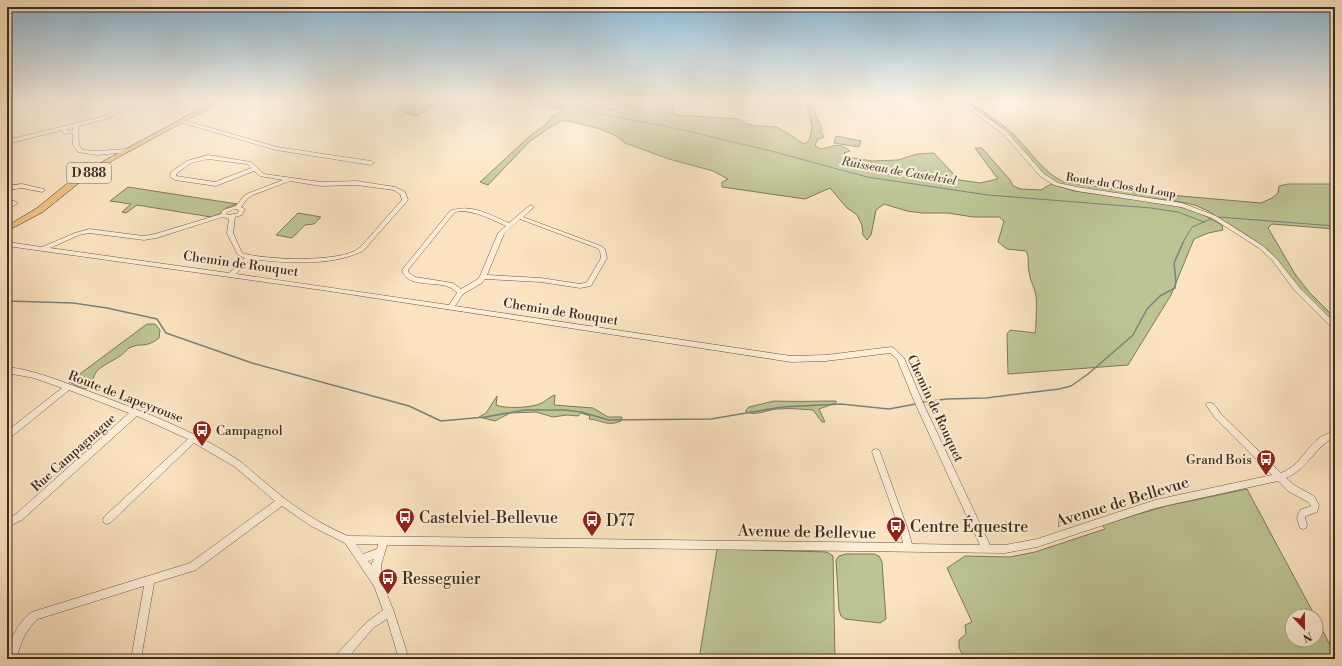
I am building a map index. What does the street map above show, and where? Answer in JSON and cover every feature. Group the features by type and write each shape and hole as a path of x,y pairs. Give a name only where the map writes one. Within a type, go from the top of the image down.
{"main road":[{"name":"D 888","path":"7,228 28,218 77,180 116,154 126,151 162,131"}],"street":[{"path":"7,142 48,131"},
{"path":"65,131 66,133 75,131"},
{"path":"75,131 76,145 80,151 116,154"},
{"path":"216,131 276,148 371,163"},
{"name":"Route du Clos du Loup","path":"1002,131 1042,175 1056,184 1077,189 1174,203 1192,208 1214,218 1267,252 1297,289 1335,327"},
{"path":"232,217 230,233 240,254 249,257 282,261 338,258 350,256 360,250 405,200 403,193 395,189 357,183 321,184 262,175 249,163 208,158 188,162 173,173 173,177 216,184 254,169"},
{"path":"224,215 227,209 238,207 251,194 290,179"},
{"path":"7,188 22,186 42,190"},
{"path":"7,201 15,203 7,208"},
{"path":"43,249 77,234 89,231 144,238 156,236 224,215 226,217 232,217 241,212 242,209 238,207"},
{"path":"451,307 461,292 480,281 483,277 501,233 531,207"},
{"path":"461,292 446,284 413,279 406,274 405,270 443,222 452,212 456,210 465,208 509,225"},
{"path":"483,277 541,280 580,286 589,284 591,281 604,258 603,250 599,247 519,217"},
{"name":"Chemin de Rouquet","path":"7,244 451,307 791,359 810,360 886,350 894,351 900,358 919,403 987,549"},
{"path":"231,275 249,257"},
{"name":"Route de Lapeyrouse","path":"8,370 28,373 68,387 136,412 194,438 235,462 281,500 315,525 348,540"},
{"path":"7,436 68,387"},
{"path":"1210,405 1218,416 1291,488 1311,499 1315,506 1314,509 1303,513 1301,518 1302,525"},
{"name":"Rue Campagnague","path":"7,523 19,517 136,412"},
{"name":"Avenue de Bellevue","path":"348,540 1005,549 1037,543 1155,504 1280,477 1291,472 1300,464 1322,439 1335,434"},
{"path":"107,520 194,438"},
{"path":"876,452 904,530 908,547"},
{"path":"11,659 20,631 28,620 35,615 194,567 281,500"},
{"path":"348,540 378,583 404,659"},
{"path":"378,583 376,564 384,541"},
{"path":"362,559 380,552"},
{"path":"136,659 150,581"},
{"path":"340,659 370,626 389,612"}],"green space":[{"path":"536,131 545,131 530,141 488,185 480,182"},
{"path":"605,131 784,131 805,144 810,139 811,131 821,131 824,137 817,140 815,146 821,149 839,145 850,151 844,153 848,157 872,161 898,160 917,154 934,153 959,180 980,183 998,179 975,148 982,148 1010,180 1013,186 1021,189 1041,190 1051,184 1074,191 1171,204 1200,213 1222,225 1223,230 1208,233 1194,239 1171,295 1128,365 1008,374 1007,334 1010,330 1035,333 1036,299 1035,290 1028,269 1028,256 1026,251 1007,249 998,242 1004,221 999,217 973,217 948,213 922,213 907,211 884,204 876,210 871,235 867,240 863,235 862,225 857,215 847,208 830,188 805,199 722,187 722,182 728,179 713,171 669,159 625,143 615,135"},
{"path":"1005,131 1010,131 1042,166 1056,178 1064,182 1146,193 1261,203 1272,198 1278,193 1279,186 1288,184 1335,184 1335,229 1272,224 1268,228 1295,274 1308,291 1335,318 1335,325 1309,300 1268,250 1208,211 1195,205 1175,201 1104,193 1066,186 1052,181"},
{"path":"836,136 861,141 859,147 834,143"},
{"path":"128,187 237,204 226,208 220,214 211,217 137,205 126,213 122,212 131,204 110,201"},
{"path":"298,213 321,217 314,224 305,225 292,238 276,235"},
{"path":"147,324 155,324 160,330 159,338 147,344 136,345 129,348 97,371 94,375 95,386 83,389 69,382"},
{"path":"555,395 554,405 593,408 608,417 622,417 621,421 616,423 605,423 589,419 590,416 581,413 578,416 567,415 553,417 536,412 510,413 495,421 479,417 486,413 497,396 496,405 519,407 538,405"},
{"path":"774,401 836,401 836,403 819,409 825,422 822,422 813,410 782,409 758,413 746,412 749,407"},
{"path":"1247,489 1311,608 1284,608 1284,648 1324,648 1324,633 1335,659 965,659 959,648 959,640 966,634 965,625 972,622 947,568 965,556 1010,557 1035,552 1105,529 1102,525 1166,506"},
{"path":"717,549 827,552 833,556 835,659 699,659"},
{"path":"846,554 874,554 879,556 882,562 886,619 880,623 845,619 841,616 839,610 836,560 839,556"}],"waterway":[{"name":"Ruisseau de Castelviel","path":"687,131 771,151 867,177 988,195 1151,208 1178,212 1204,222"},
{"name":"Ruisseau de Castelviel","path":"1218,217 1335,226"},
{"name":"Ruisseau de Castelviel","path":"1204,222 1211,219"},
{"name":"Ruisseau de Castelviel","path":"1182,244 1192,227 1204,222"},
{"name":"Ruisseau de Castelviel","path":"923,402 947,399 986,398 1059,389 1071,386 1088,374 1133,335 1147,309 1160,296 1175,288 1176,282 1174,263 1183,243"},
{"path":"7,301 73,303 107,308 157,319 166,333 252,363 409,406 441,421 485,417 525,410 564,410 581,412 609,420 711,419 782,407 841,404 889,409 916,404"}],"place":[{"name":"Campagnol","path":"202,447"},
{"name":"Grand Bois","path":"1266,476"},
{"name":"Castelviel-Bellevue","path":"405,534"},
{"name":"D77","path":"592,537"},
{"name":"Centre Équestre","path":"896,543"},
{"name":"Resseguier","path":"388,595"}]}
